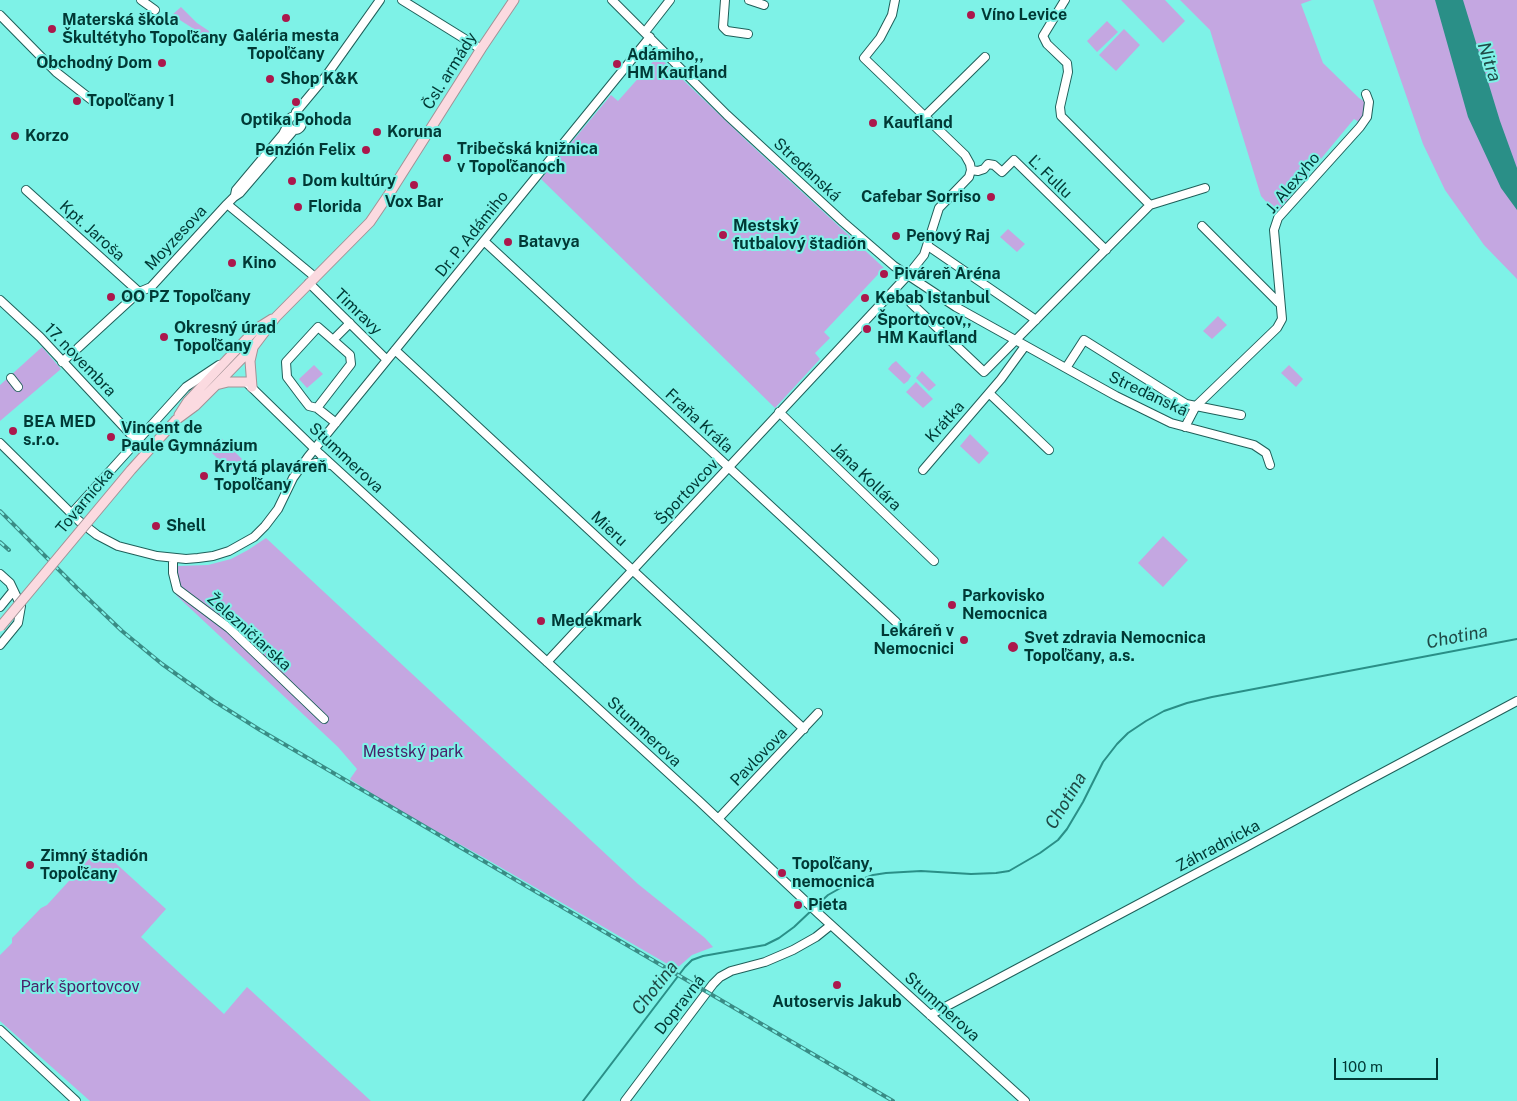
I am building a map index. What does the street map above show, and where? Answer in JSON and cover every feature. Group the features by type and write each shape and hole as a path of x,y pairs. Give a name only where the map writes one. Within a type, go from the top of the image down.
{"main road":[{"name":"Čsl. armády","path":"232,368 254,346 276,317 362,231 377,213 514,0"},
{"name":"Čsl. armády","path":"225,361 256,330 276,317"},
{"path":"249,385 250,361 254,346"},
{"path":"225,361 249,385"},
{"name":"Tovarnícka","path":"0,627 131,470 176,420 188,401 225,361"},
{"name":"Tovarnícka","path":"176,420 195,406 232,368"},
{"path":"216,385 228,382 249,385"}],"street":[{"path":"141,0 155,10"},
{"path":"296,112 326,76 380,0"},
{"path":"402,0 481,49"},
{"name":"Streďanská","path":"612,0 727,115 843,222 894,266 956,308 1171,423 1254,445 1266,453 1270,465"},
{"path":"647,35 670,0"},
{"path":"726,0 723,27 727,31 748,34"},
{"path":"749,0 764,5"},
{"path":"895,0 892,15 880,38 864,58 965,154 971,170"},
{"path":"1065,0 1043,36 1047,44 1067,63 1068,72 1060,106 1061,116 1150,205"},
{"path":"0,14 56,72 93,101"},
{"name":"Dr. P. Adámiho","path":"0,443 88,529 118,546 146,554 186,559 213,556 229,551 254,537 278,509 300,467 606,91 647,35"},
{"path":"925,116 985,57"},
{"name":"J. Alexyho","path":"1185,427 1196,406 1277,328 1282,319 1279,303 1274,230 1278,218 1364,122 1367,117 1369,102 1366,94"},
{"path":"298,117 302,121 299,129 294,130 240,193 234,197 236,190 283,134 290,119 298,117"},
{"path":"288,124 294,130"},
{"name":"Ľ. Fullu","path":"971,170 978,171 984,169 988,164 994,165 1002,172 1014,160 1106,250"},
{"name":"Športovcov","path":"547,662 908,275 924,255 939,208 969,177 971,170"},
{"path":"911,303 984,372 1150,205 1205,188"},
{"name":"Kpt. Jaroša","path":"26,190 139,292"},
{"name":"Moyzesova","path":"62,362 139,292 151,287 234,197"},
{"name":"Timravy","path":"227,204 312,280 350,323 387,360"},
{"path":"1202,226 1279,303"},
{"name":"Fraňa Kráľa","path":"484,241 896,622"},
{"path":"928,246 1036,320"},
{"name":"17. novembra","path":"0,300 40,337 137,441"},
{"path":"333,340 350,323"},
{"path":"316,408 351,364 350,355 318,328 286,362 287,377 309,406 316,408 336,423"},
{"name":"Streďanská","path":"1066,368 1084,340 1186,404 1241,415"},
{"name":"Krátka","path":"923,470 989,393 1025,346"},
{"name":"Mieru","path":"395,350 804,728"},
{"path":"72,513 186,387 225,361"},
{"path":"11,378 18,387"},
{"name":"Stummerova","path":"249,385 333,466 1025,1101"},
{"path":"989,393 1049,450"},
{"name":"Jána Kollára","path":"779,412 934,561"},
{"path":"300,467 316,463 333,466"},
{"name":"Železničiarska","path":"173,558 173,573 178,589 229,628 324,719"},
{"path":"0,574 10,583 21,606 18,623 0,645"},
{"path":"0,606 14,591"},
{"name":"Záhradnícka","path":"930,1015 1517,701"},
{"name":"Pavlovova","path":"718,819 818,713"},
{"name":"Dopravná","path":"625,1101 720,977 765,962 793,950 816,937 831,925"},
{"path":"0,1030 76,1101"}],"green space":[{"path":"1121,0 1165,0 1185,21 1163,43"},
{"path":"1180,0 1312,0 1301,4 1323,63 1365,102 1367,112 1359,122 1354,119 1276,213 1261,196 1210,30"},
{"path":"1373,0 1517,0 1517,279 1484,245 1445,190 1423,144"},
{"path":"181,7 197,23 209,31 208,38 172,15"},
{"path":"1107,21 1118,32 1097,52 1087,41"},
{"path":"1124,29 1140,45 1116,71 1099,55"},
{"name":"Mestský futbalový štadión","path":"658,56 884,268 824,332 830,338 815,353 820,359 775,408 541,179 611,95 618,101"},
{"path":"1008,229 1025,244 1017,252 1000,237"},
{"path":"1218,316 1227,325 1212,339 1203,331"},
{"path":"42,347 61,369 0,421 0,385"},
{"path":"896,361 911,376 904,384 888,369"},
{"path":"314,365 323,374 307,388 299,379"},
{"path":"1289,365 1303,379 1296,387 1281,373"},
{"path":"922,371 936,385 929,391 916,378"},
{"path":"916,382 933,399 923,408 906,392"},
{"path":"970,434 989,453 979,464 960,446"},
{"path":"221,438 242,459 230,471 209,450"},
{"path":"1163,536 1188,560 1163,587 1138,563"},
{"name":"Mestský park","path":"266,538 638,884 705,938 713,947 692,955 676,969 386,803 350,779 357,769 338,747 176,595 177,566 208,565 231,559"},
{"name":"Park športovcov","path":"99,848 166,909 141,937 224,1014 247,987 371,1101 90,1101 0,1021 0,955 12,943 12,938 41,908 47,905"}],"water":[{"path":"1435,0 1463,0 1500,121 1517,168 1517,210 1501,188 1468,117"}],"waterway":[{"name":"Chotina","path":"816,906 828,895 844,886 873,875 921,871 971,874 1009,871 1058,840 1083,802 1103,762 1117,744 1128,733 1164,711 1212,697 1517,639"},
{"name":"Chotina","path":"583,1101 692,960 703,956 765,945 794,927 812,910"}],"railway":[{"path":"0,511 122,631 162,664 214,701 260,730 893,1101"},
{"path":"0,542 9,550"}],"place":[{"name":"Víno Levice","path":"971,15"},
{"name":"Galéria mesta Topoľčany","path":"286,18"},
{"name":"Materská škola Škultétyho Topoľčany","path":"52,29"},
{"name":"Obchodný Dom","path":"162,63"},
{"name":"Adámiho,, HM Kaufland","path":"617,64"},
{"name":"Shop K&K","path":"270,79"},
{"name":"Topoľčany 1","path":"77,101"},
{"name":"Optika Pohoda","path":"296,102"},
{"name":"Kaufland","path":"873,123"},
{"name":"Koruna","path":"377,132"},
{"name":"Korzo","path":"15,136"},
{"name":"Penzión Felix","path":"366,150"},
{"name":"Tribečská knižnica v Topoľčanoch","path":"447,158"},
{"name":"Dom kultúry","path":"292,181"},
{"name":"Vox Bar","path":"414,185"},
{"name":"Cafebar Sorriso","path":"991,197"},
{"name":"Florida","path":"298,207"},
{"name":"Mestský futbalový štadión","path":"723,235"},
{"name":"Penový Raj","path":"896,236"},
{"name":"Batavya","path":"508,242"},
{"name":"Kino","path":"232,263"},
{"name":"Piváreň Aréna","path":"884,274"},
{"name":"OO PZ Topoľčany","path":"111,297"},
{"name":"Kebab Istanbul","path":"865,298"},
{"name":"Športovcov,, HM Kaufland","path":"867,329"},
{"name":"Okresný úrad Topoľčany","path":"164,337"},
{"name":"BEA MED s.r.o.","path":"13,431"},
{"name":"Vincent de Paule Gymnázium","path":"111,437"},
{"name":"Krytá plaváreň Topoľčany","path":"204,476"},
{"name":"Shell","path":"156,526"},
{"name":"Parkovisko Nemocnica","path":"952,605"},
{"name":"Medekmark","path":"541,621"},
{"name":"Lekáreň v Nemocnici","path":"964,640"},
{"name":"Svet zdravia Nemocnica Topoľčany, a.s.","path":"1013,647"},
{"name":"Zimný štadión Topoľčany","path":"30,865"},
{"name":"Topoľčany, nemocnica","path":"782,873"},
{"name":"Pieta","path":"798,905"},
{"name":"Autoservis Jakub","path":"837,985"}],"water label":[{"name":"Nitra","path":"1489,62"}]}
